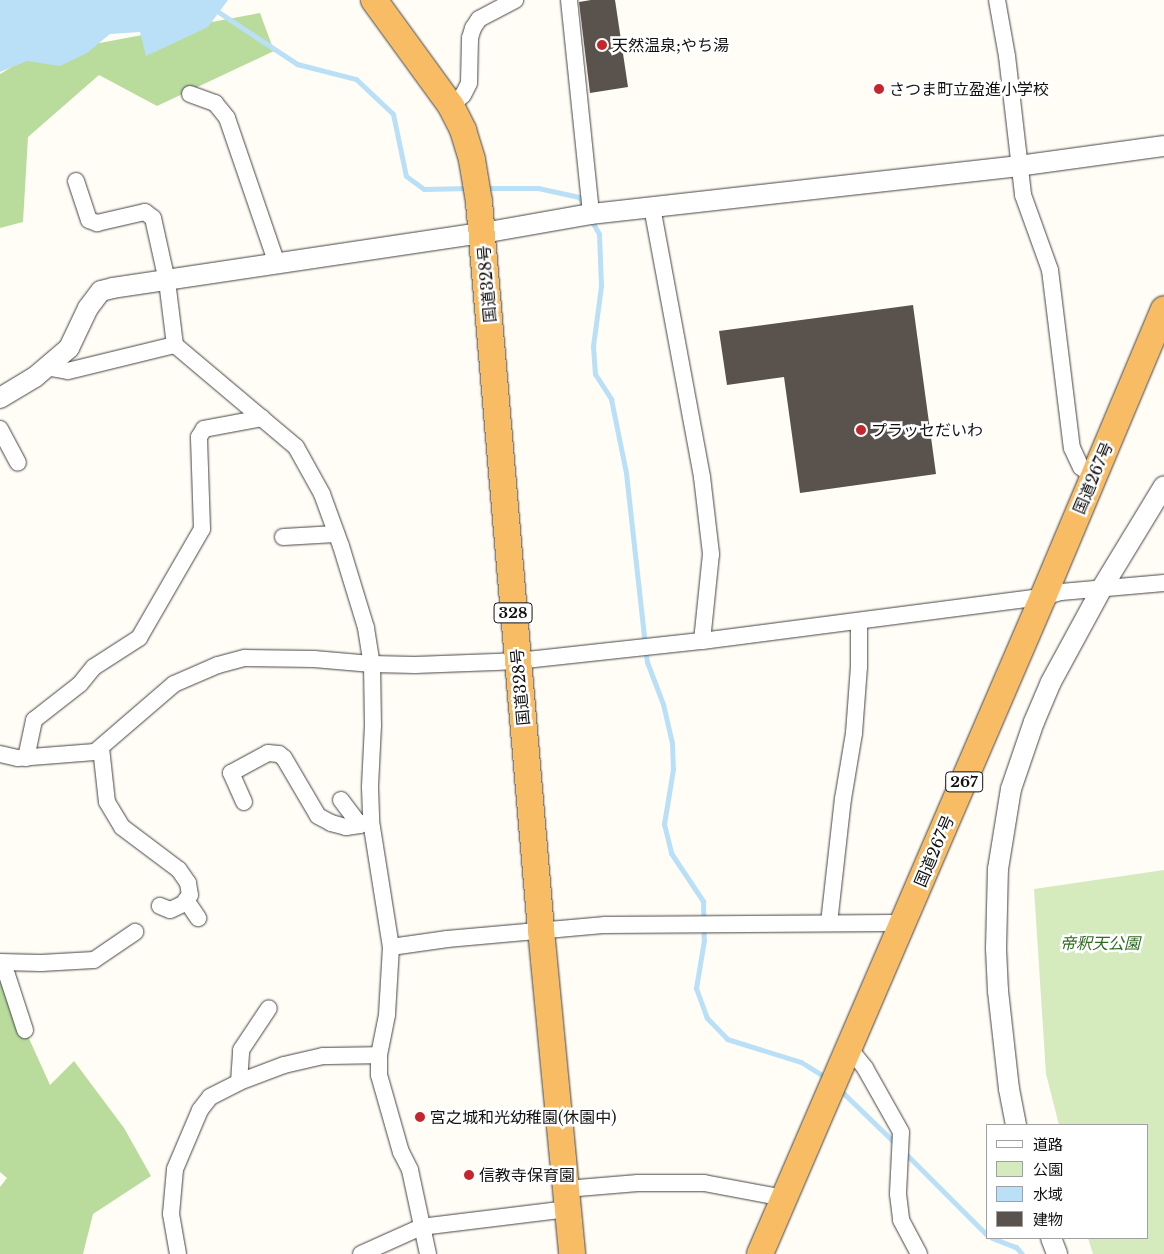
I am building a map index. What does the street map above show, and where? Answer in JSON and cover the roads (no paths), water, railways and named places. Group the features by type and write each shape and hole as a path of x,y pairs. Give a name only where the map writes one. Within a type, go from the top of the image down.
{"highway":[{"name":"国道328号","path":"374,0 451,106 463,130 472,160 483,233 517,661 572,1254"},
{"name":"国道267号","path":"760,1254 1044,597 1164,309"}],"street":[{"path":"451,106 463,95 470,83 470,38 479,18 515,0"},
{"path":"569,0 590,214"},
{"path":"997,0 1007,56 1018,166 1023,195 1050,270 1072,448 1081,467 1093,476"},
{"path":"190,94 215,103 226,118 277,264"},
{"path":"0,398 35,377 69,348 88,308 102,291 483,233 590,214 1018,166 1164,146"},
{"path":"76,181 90,220 98,223 145,212 152,218 168,281 175,345 296,446 322,494 336,534 360,608 372,664 373,724 366,823 391,947 387,1015 379,1055 379,1075 401,1152 410,1170 428,1254"},
{"path":"652,207 702,477 711,554 702,641"},
{"path":"46,367 68,371 175,345"},
{"path":"26,758 34,720 80,684 94,666 139,638 202,529 199,437 204,429 262,418"},
{"path":"0,429 18,463"},
{"path":"1016,1124 1009,1089 999,1001 996,950 998,869 1011,789 1034,722 1051,682 1102,588 1164,486"},
{"path":"283,538 336,534"},
{"path":"0,754 26,758 95,752 174,684 218,665 246,658 314,659 372,664 517,661 702,641 1044,597 1061,592 1164,583"},
{"path":"829,923 843,799 854,733 859,667 859,620"},
{"path":"101,748 107,802 122,827 179,870 188,883 190,895 186,900 170,910 160,906"},
{"path":"244,802 229,768 268,753 279,754 284,758 318,816 331,823 346,827 366,823"},
{"path":"341,800 366,823"},
{"path":"186,900 198,918"},
{"path":"391,947 604,925 903,923"},
{"path":"0,963 94,960 135,932"},
{"path":"0,963 7,975 25,1030"},
{"path":"239,1082 241,1050 269,1008"},
{"path":"849,1048 865,1068 901,1132 898,1194 901,1220 919,1254"},
{"path":"178,1254 171,1214 176,1169 200,1110 210,1097 239,1082 284,1065 323,1056 379,1055"},
{"path":"361,1254 421,1227 567,1199 638,1183 704,1183 784,1198"},
{"path":"1051,1239 1057,1254"}],"water":[{"path":"0,0 228,0 208,27 146,56 140,32 110,34 87,53 60,66 27,61 0,72"}],"waterway":[{"path":"214,9 297,64 356,79 393,114 406,176 424,189 469,188"},
{"path":"485,188 538,188 579,197 585,208"},
{"path":"591,220 599,234 601,286 593,346 595,374 611,399 626,473 647,662 663,704 672,743 673,769 664,824 671,853 703,901 704,940 696,988 707,1018 727,1039 801,1062 827,1078"},
{"path":"839,1089 896,1144"},
{"path":"904,1152 986,1234"},
{"path":"995,1239 1016,1247 1022,1254"}],"place":[{"name":"天然温泉;やち湯","path":"602,45"},
{"name":"さつま町立盈進小学校","path":"879,89"},
{"name":"プラッセだいわ","path":"861,430"},
{"name":"宮之城和光幼稚園(休園中)","path":"420,1117"},
{"name":"信教寺保育園","path":"469,1175"}],"park label":[{"name":"帝釈天公園","path":"1100,943"}]}
